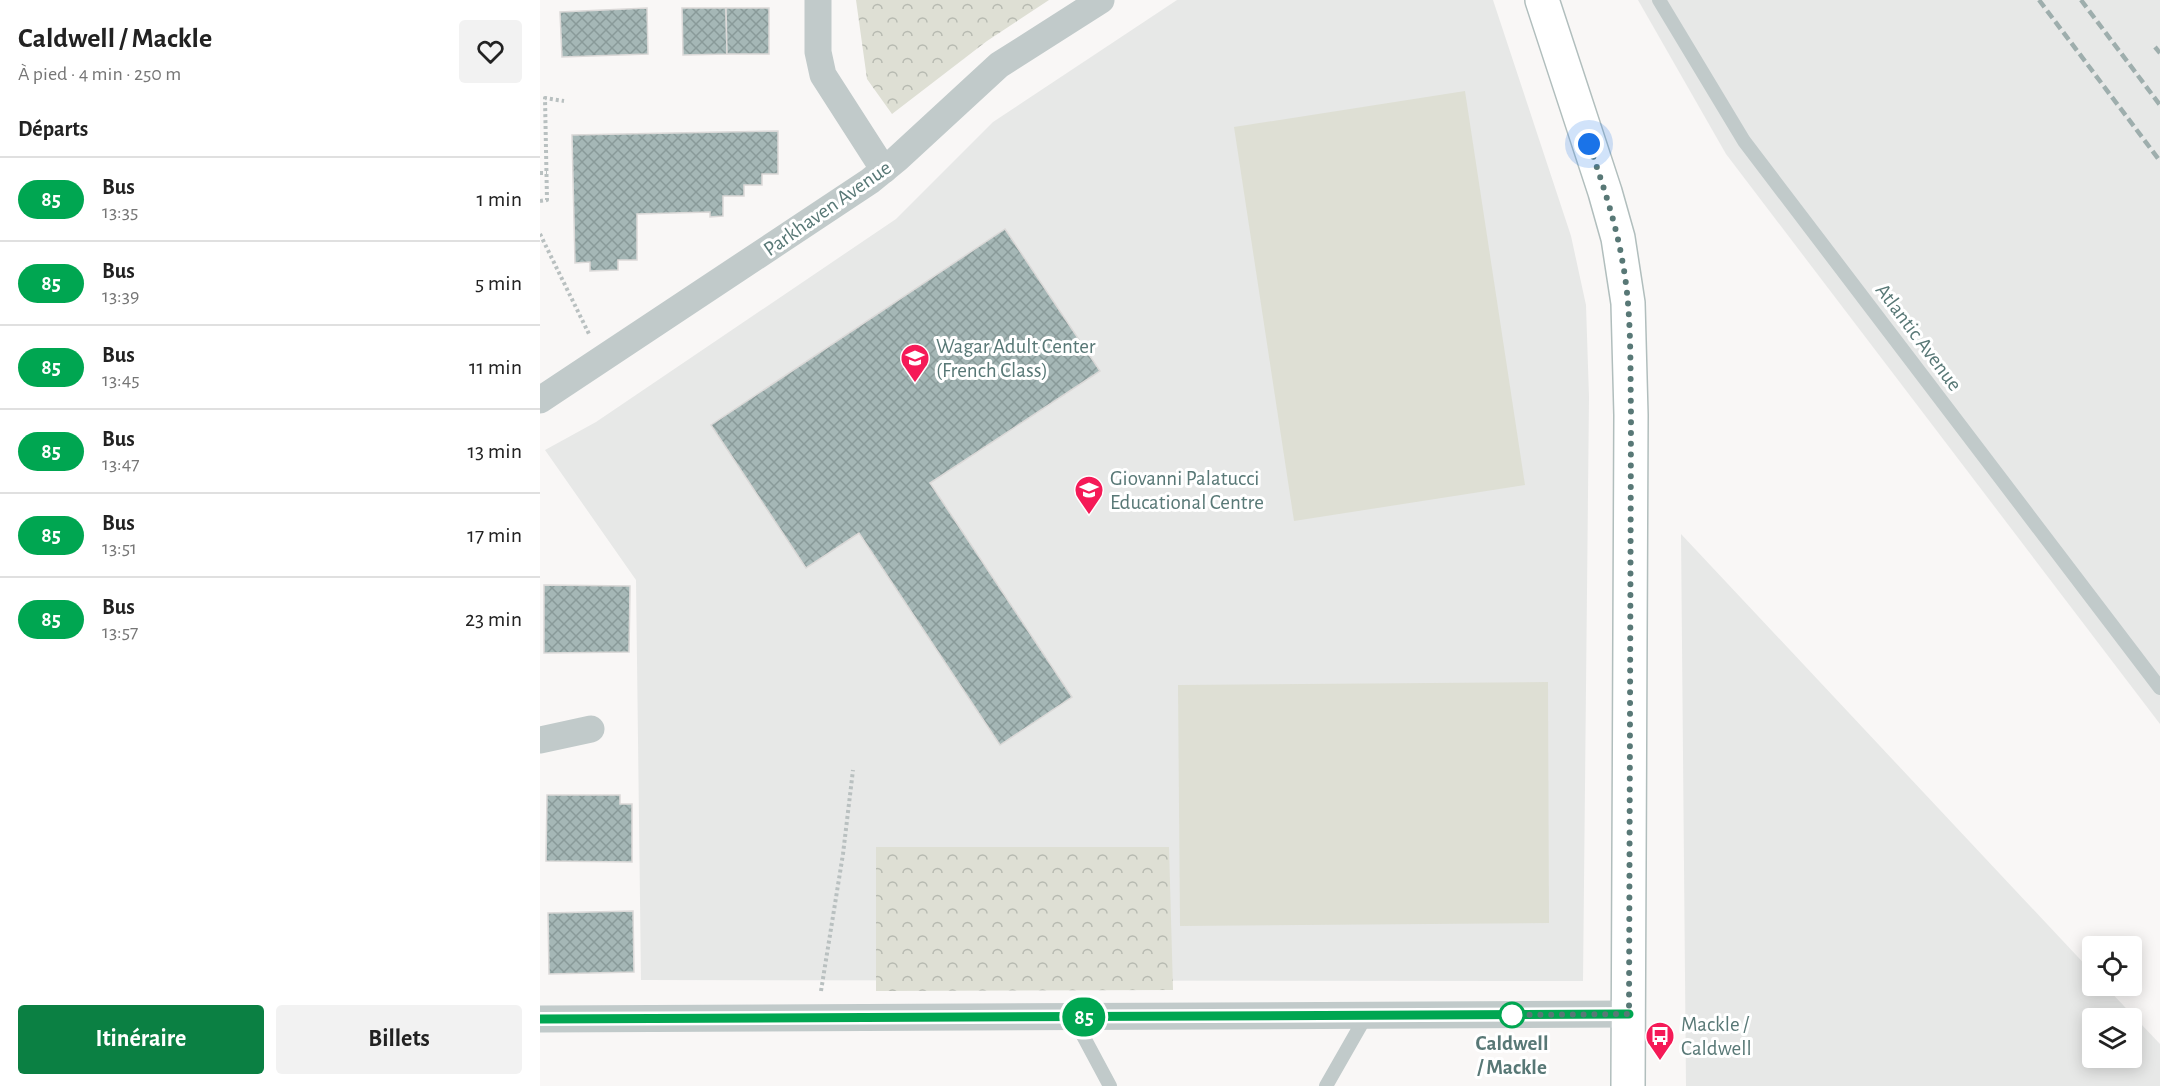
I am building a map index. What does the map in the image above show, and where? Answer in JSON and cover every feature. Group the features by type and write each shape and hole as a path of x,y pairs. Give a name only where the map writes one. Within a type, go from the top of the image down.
{"street":[{"path":"818,0 818,52 823,75 884,170"},
{"name":"Parkhaven Avenue","path":"540,400 870,181 999,65 1101,0"},
{"path":"1542,0 1612,215 1628,303 1631,415 1628,1086"},
{"path":"540,740 591,729"},
{"path":"540,1019 1629,1014"}],"lane":[{"name":"Atlantic Avenue","path":"1659,0 1744,141 2160,688"},
{"path":"1326,1086 1366,1016"},
{"path":"1073,1017 1110,1086"}],"path":[{"path":"540,201 547,201 545,98 564,101"},
{"path":"540,173 547,173"},
{"path":"540,234 588,334"},
{"path":"566,303 572,300"},
{"path":"820,998 843,854 853,770"}],"shaded area":[{"name":"Giovanni Palatucci Educational Centre","path":"1177,0 1493,0 1571,236 1586,305 1589,397 1583,981 641,980 636,580 545,450 596,422 896,219 993,122"},
{"path":"1638,0 2160,0 2160,724 1726,154"},
{"path":"1681,534 2082,961 2082,996 2114,996 2126,1008 2082,1008 2082,1068 2142,1068 2142,1025 2160,1044 2160,1086 1686,1086"}],"green space":[{"path":"856,0 1049,0 987,41 892,114 867,79"},
{"path":"1465,91 1525,485 1294,521 1234,127"},
{"path":"1548,682 1549,923 1180,926 1178,685"},
{"path":"876,847 1169,847 1173,990 876,991"}],"building":[{"path":"647,8 648,54 562,57 560,12"},
{"path":"682,8 726,8 727,54 683,55"},
{"path":"726,8 769,8 769,54 727,54"},
{"path":"778,131 778,174 762,174 762,185 744,185 744,196 723,196 723,216 710,217 710,212 637,214 637,260 618,260 618,270 590,271 590,262 575,263 572,135"},
{"path":"1005,229 1100,371 930,483 1072,697 1000,745 859,533 806,568 711,425"},
{"path":"544,585 630,586 629,652 544,653"},
{"path":"547,795 620,795 620,804 632,804 632,862 546,861"},
{"path":"633,911 634,972 549,974 548,913"}],"railway":[{"path":"2039,0 2160,161"},
{"path":"2081,0 2160,105"},
{"path":"2155,47 2160,53"}],"bus line":[{"name":"85","path":"540,1019 1629,1014"}],"place":[{"name":"Wagar Adult Center (French Class)","path":"915,384"},
{"name":"Giovanni Palatucci Educational Centre","path":"1089,516"},
{"name":"Caldwell / Mackle","path":"1512,1015"},
{"name":"Mackle / Caldwell","path":"1660,1062"}],"route":[{"path":"1512,1015 1510,1015 1629,1014 1631,415 1629,326 1618,238 1589,144"}]}
